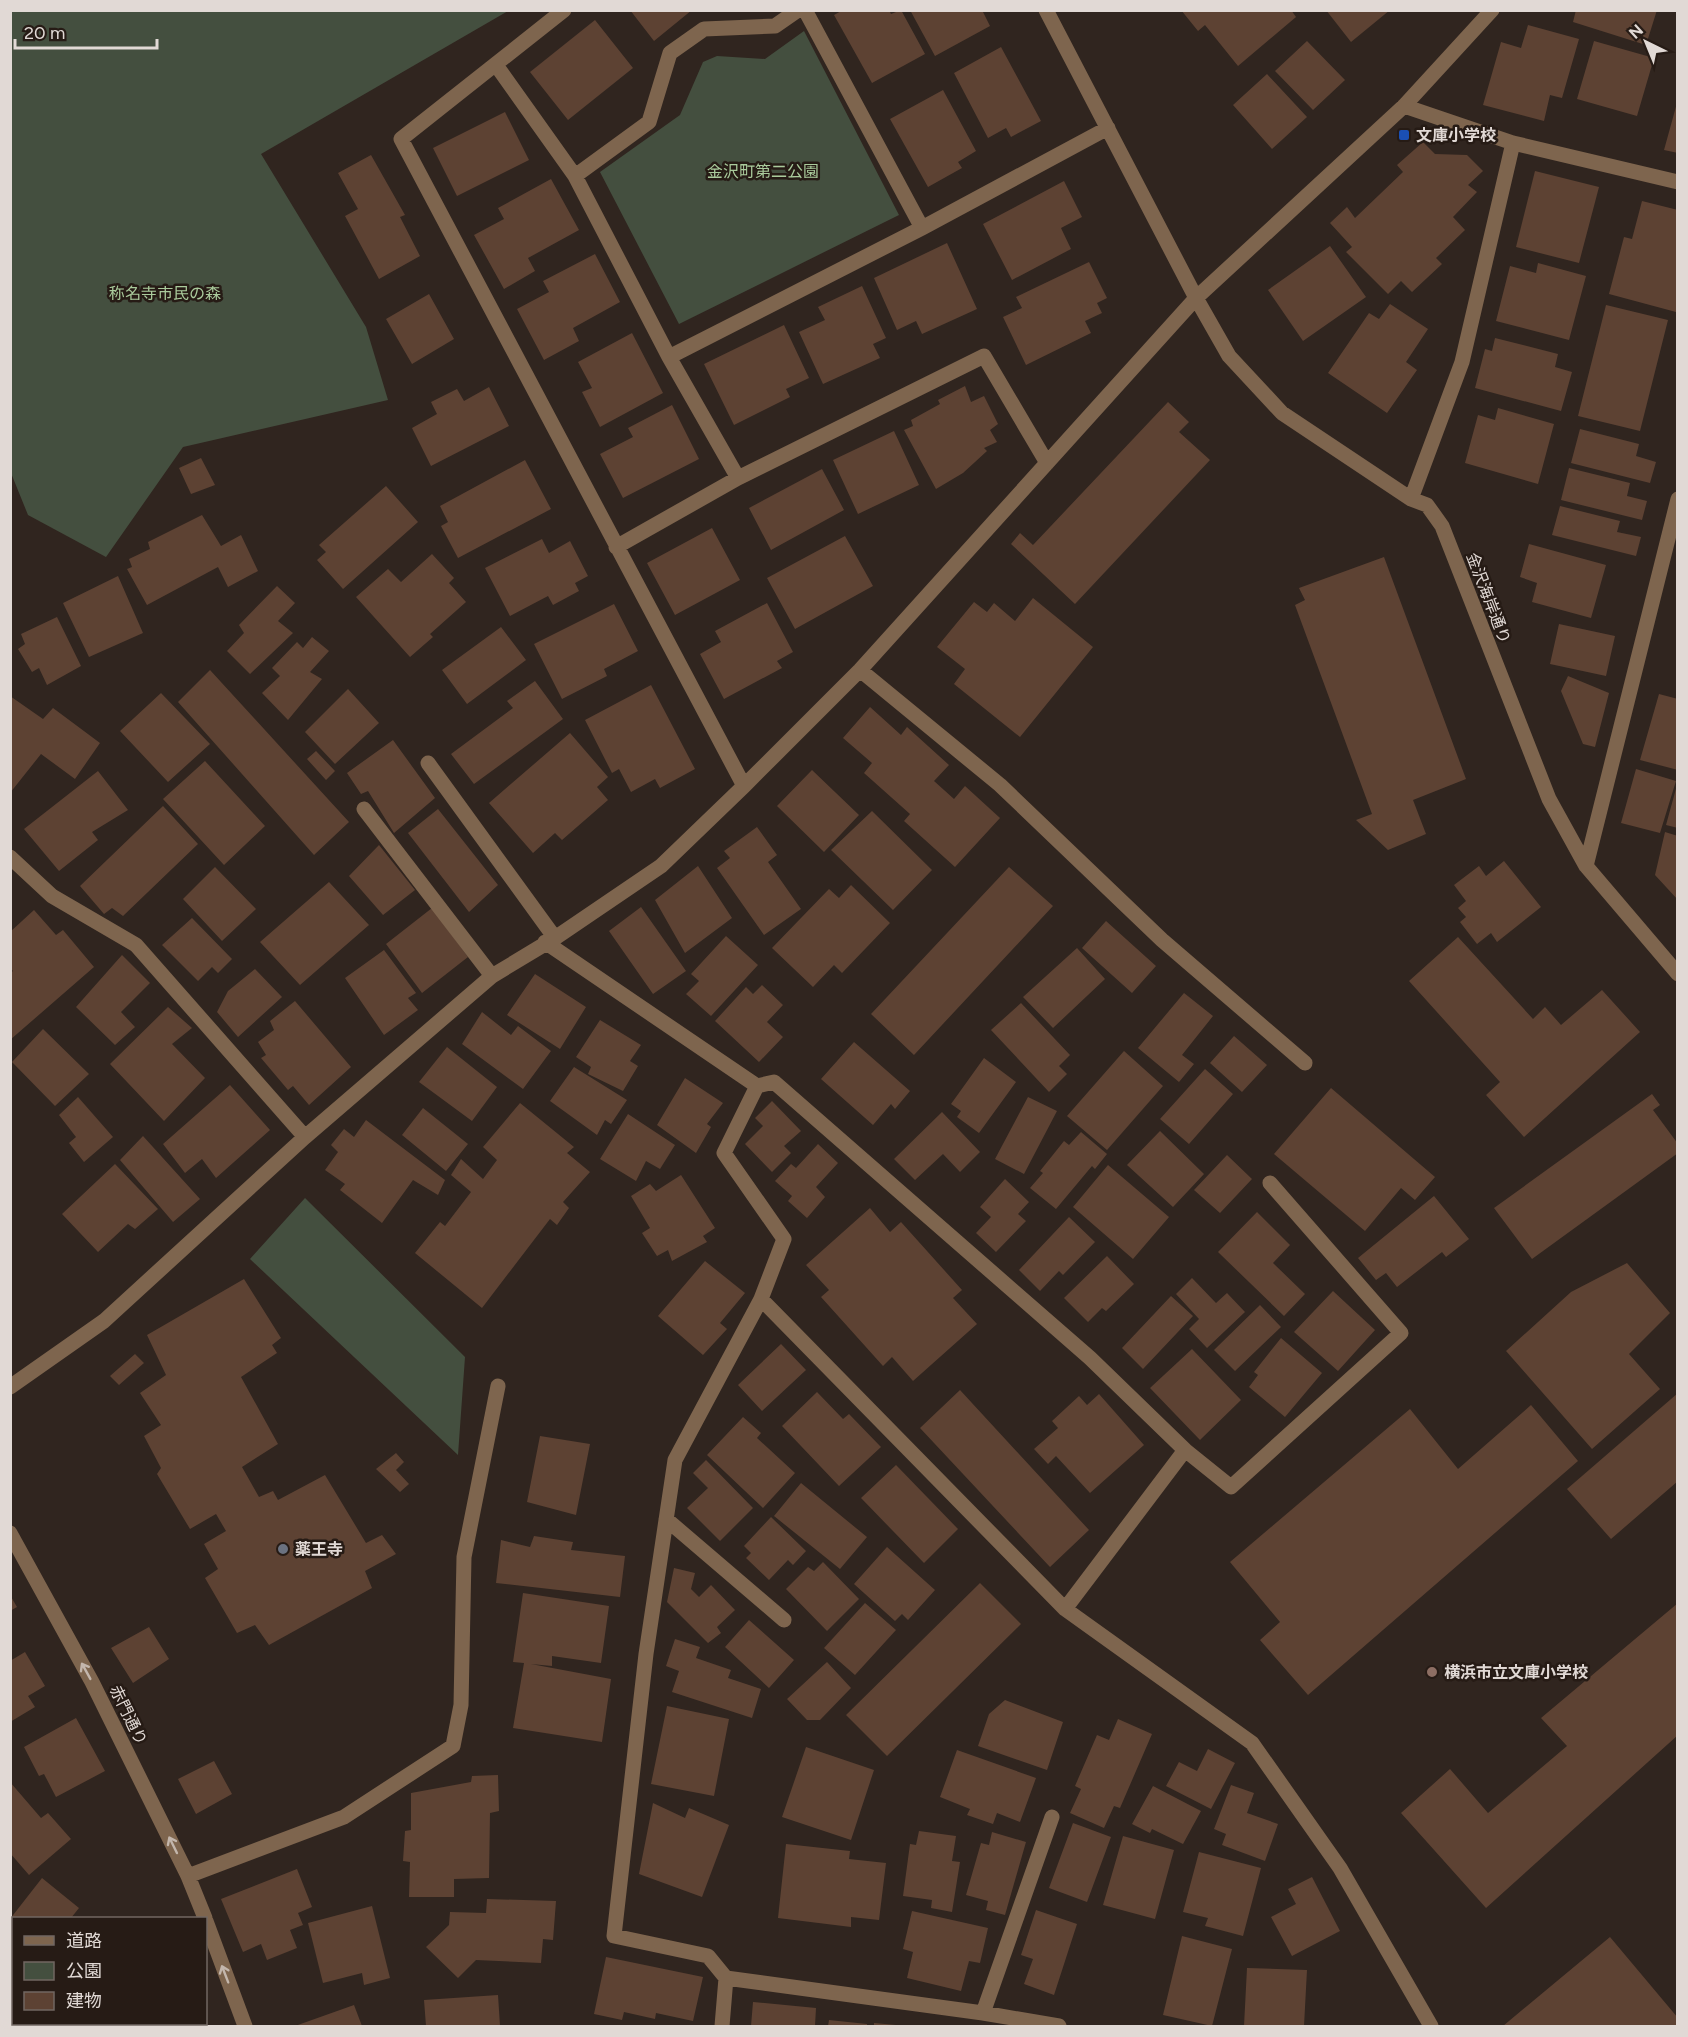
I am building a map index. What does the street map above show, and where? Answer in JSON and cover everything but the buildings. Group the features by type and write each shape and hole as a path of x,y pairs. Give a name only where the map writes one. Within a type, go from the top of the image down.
{"street":[{"path":"564,10 401,139 744,786"},
{"path":"575,176 649,122 670,53 704,29 775,26 798,10"},
{"path":"805,10 922,228"},
{"name":"金沢海岸通り","path":"1046,10 1196,298 1229,356 1282,413 1412,499 1427,505 1442,526 1549,799 1586,866 1677,974"},
{"path":"10,1387 104,1321 305,1137 492,976 661,866 860,670 1196,298 1404,106 1492,10"},
{"path":"496,65 575,176 669,357 738,478"},
{"path":"1404,106 1513,143 1677,182"},
{"path":"669,357 922,228 1108,128"},
{"path":"1412,499 1462,362 1513,143"},
{"path":"616,547 738,478 984,356 1047,463"},
{"path":"1586,866 1677,499"},
{"path":"860,670 1000,785 1162,940 1305,1063"},
{"path":"428,763 550,940 757,1086 774,1082 1090,1358 1185,1450 1231,1487 1401,1333 1270,1182"},
{"path":"364,809 492,976"},
{"path":"10,857 52,896 136,945 305,1137"},
{"path":"757,1086 724,1153 784,1239 761,1299 675,1460 646,1654 614,1936 708,1956 726,1978 983,2013 1059,2026"},
{"path":"761,1299 1065,1609 1252,1743 1340,1868 1431,2026"},
{"path":"188,1875 344,1817 453,1746 461,1705 464,1557 498,1386"},
{"path":"1065,1609 1185,1450"},
{"path":"666,1519 784,1620"},
{"name":"赤門通り","path":"10,1533 92,1682 188,1875 204,1917"},
{"path":"983,2013 1052,1817"},
{"name":"赤門通り","path":"207,1925 245,2026"},
{"path":"722,2026 726,1978"}],"green space":[{"name":"称名寺市民の森","path":"10,11 508,11 261,154 366,327 388,400 183,447 106,557 28,515 11,473"},
{"name":"金沢町第二公園","path":"804,31 899,215 679,324 600,172 680,115 703,62 717,56 765,59"},
{"path":"305,1198 465,1357 458,1455 250,1259"}],"place":[{"name":"文庫小学校","path":"1404,135"},
{"name":"薬王寺","path":"283,1549"},
{"name":"横浜市立文庫小学校","path":"1432,1672"}]}
